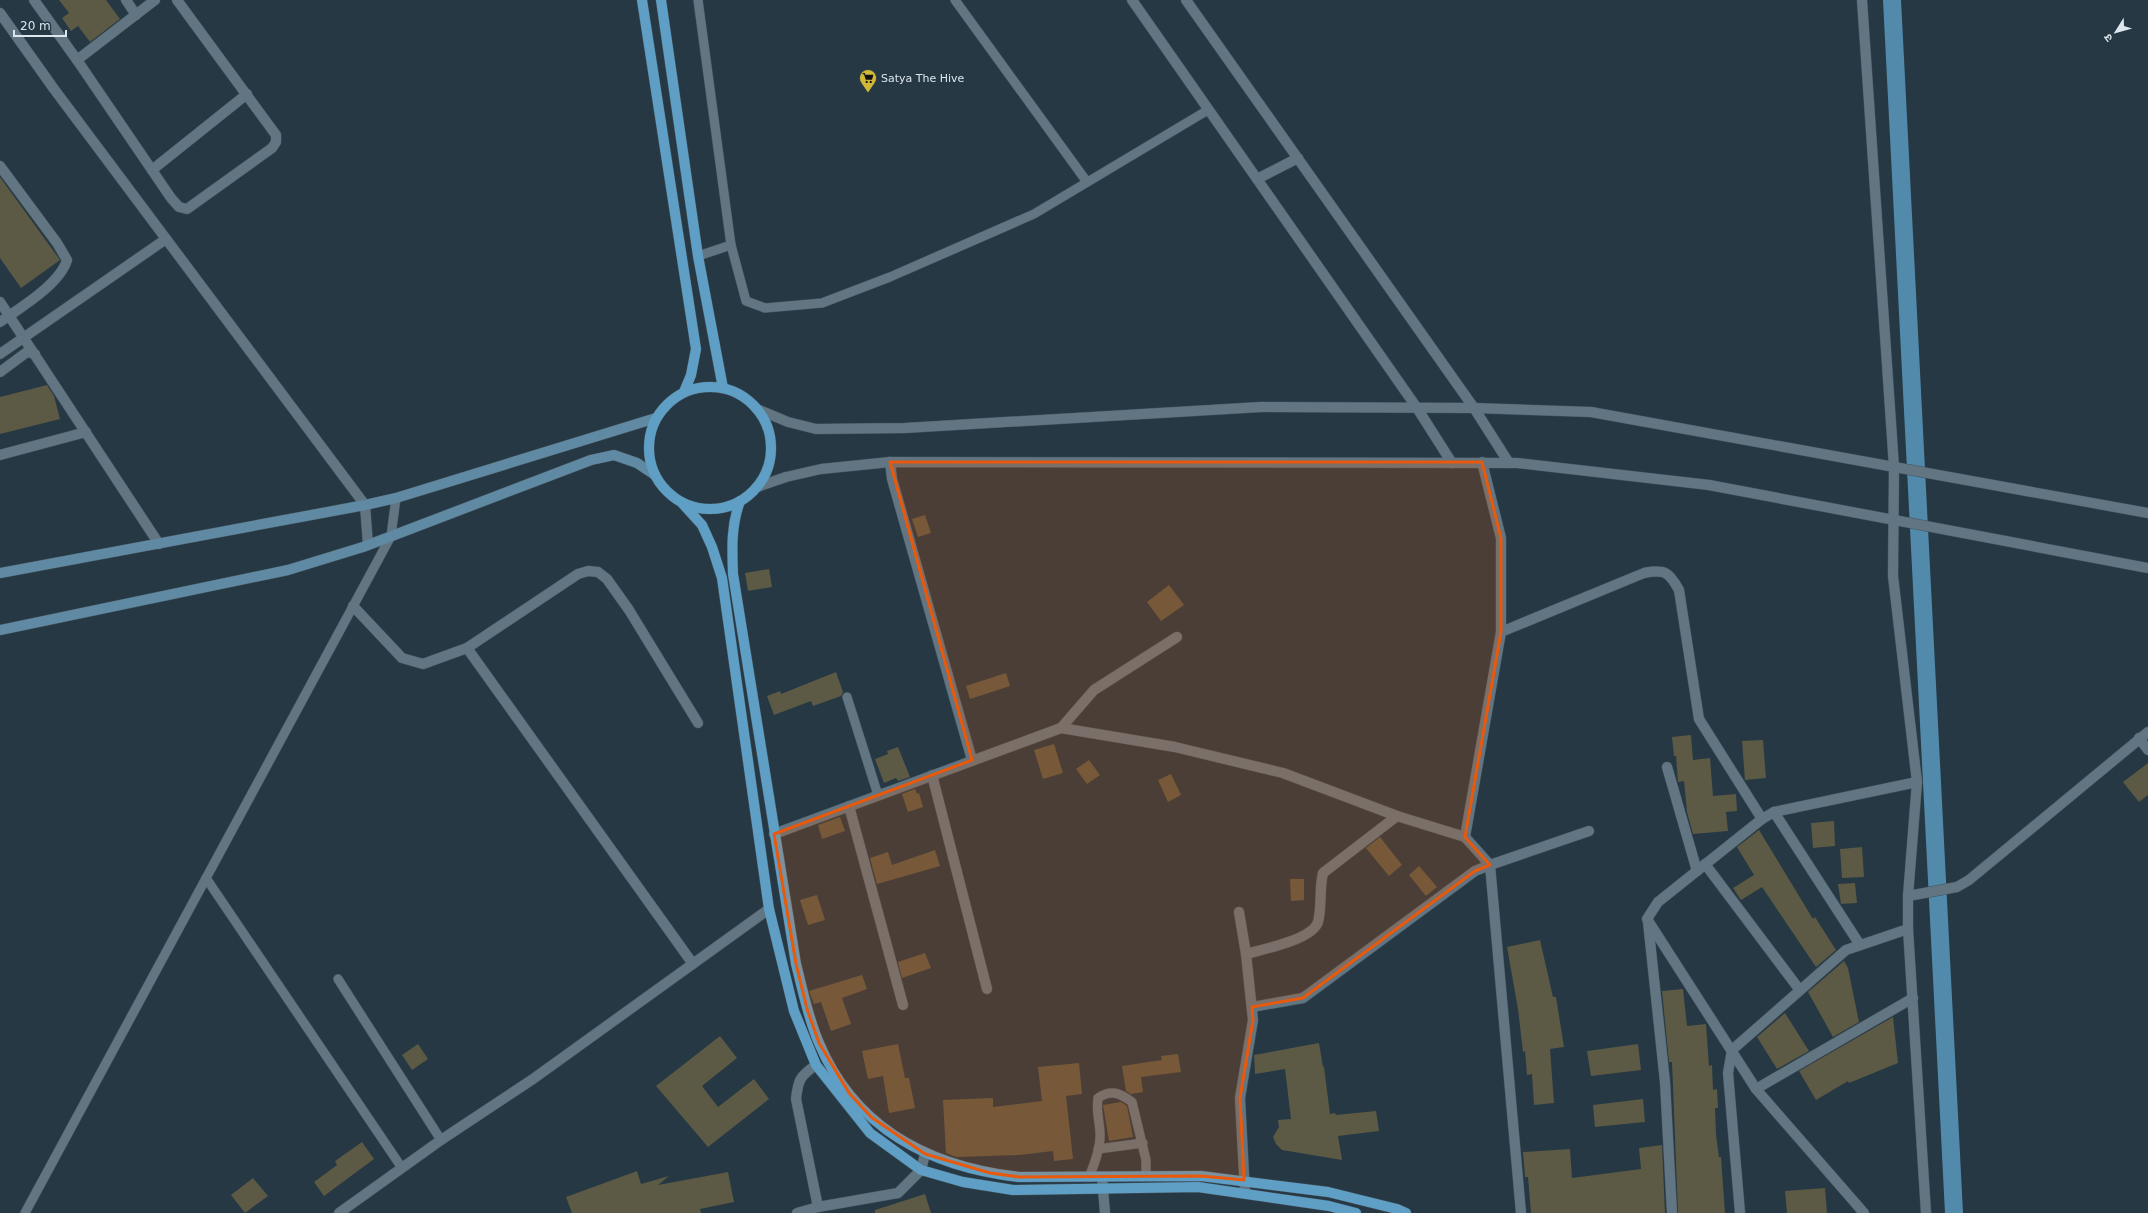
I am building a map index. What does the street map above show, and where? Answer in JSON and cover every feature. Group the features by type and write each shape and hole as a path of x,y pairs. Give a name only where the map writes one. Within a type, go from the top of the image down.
{"main road":[{"path":"642,0 696,349 691,375 684,392"},
{"path":"661,0 698,256 723,388"},
{"path":"682,503 701,508 721,508 740,501 757,488 767,469 771,448 767,427 757,409 741,395 723,388 703,387 684,392 668,403 656,418 649,437 649,456 655,475 666,491 682,503 702,525 712,547 722,578 769,909 794,1011 816,1065 870,1133 921,1170 963,1182 1013,1190 1198,1187 1329,1206 1356,1213"},
{"path":"0,573 396,498 656,418"},
{"path":"0,630 288,570 368,545 590,460 614,455 637,462 655,475"},
{"path":"740,501 735,517 731,541 733,574 796,964 807,1009 819,1044 832,1069 871,1118 897,1138 925,1154 955,1165 990,1173 1019,1177 1201,1176 1244,1180 1328,1192 1400,1212"},
{"path":"746,745 760,743"}],"street":[{"path":"34,0 179,207 187,209 272,148 276,142 276,135 177,0"},
{"path":"126,0 136,15"},
{"path":"77,60 155,0"},
{"path":"1132,0 1417,408 1452,463"},
{"path":"1186,0 1474,408 1509,463"},
{"path":"1862,0 1894,467 1894,576 1917,782 1908,896 1908,929 1926,1213"},
{"path":"0,13 54,89 365,505 368,545"},
{"path":"152,170 247,94"},
{"path":"1257,179 1298,158"},
{"path":"0,166 57,243 67,260 64,270 53,282 0,322"},
{"path":"0,354 166,239"},
{"path":"0,302 159,544"},
{"path":"0,372 27,352 35,354"},
{"path":"757,409 788,422 816,429 905,428 1261,407 1474,408 1591,412 2148,513"},
{"path":"0,455 86,432"},
{"path":"890,462 892,479 972,760"},
{"path":"757,488 786,477 821,469 890,462 1509,463 1709,485 1943,528 2148,568"},
{"path":"1465,837 1501,632 1501,538 1482,462"},
{"path":"1501,632 1644,573 1659,570 1672,576 1679,590 1699,719 1762,819"},
{"path":"352,606 402,658 423,664 467,648 578,574 588,571 598,572 607,579 629,610 698,723"},
{"path":"1061,728 1094,690 1177,637"},
{"path":"467,648 693,964"},
{"path":"774,834 1061,728 1175,747 1283,773 1397,816 1465,837 1490,865 1521,1213"},
{"path":"1908,896 1927,894 1957,887 1975,875 2148,732"},
{"path":"2139,738 2148,750"},
{"path":"1667,767 1701,867 1799,989"},
{"path":"932,775 987,989"},
{"path":"1672,1213 1665,1082 1648,919 1658,902 1762,819 1774,812 1917,782"},
{"path":"849,806 903,1005"},
{"path":"1774,812 1860,945"},
{"path":"1246,954 1290,942 1311,931 1318,923 1323,873 1397,816"},
{"path":"1252,1007 1303,998 1475,871 1589,831"},
{"path":"339,1213 441,1140 533,1079 769,909"},
{"path":"1239,912 1246,954 1253,1020 1240,1098 1244,1193"},
{"path":"1648,919 1756,1089 1864,1213"},
{"path":"1740,1213 1728,1073 1732,1050 1799,989 1846,950 1908,929"},
{"path":"1756,1089 1913,998"},
{"path":"816,1065 803,1074 797,1085 796,1099 818,1207"},
{"path":"797,1213 818,1207 898,1193 921,1170 925,1154"},
{"path":"1102,1177 1105,1213"}],"lane":[{"path":"698,0 731,245 746,301 765,308 822,303 890,278 1034,214 1208,110"},
{"path":"954,0 1087,182"},
{"path":"698,256 731,245"},
{"path":"25,1213 390,536 396,498"},
{"path":"847,697 878,795"},
{"path":"206,878 402,1168"},
{"path":"338,978 441,1140"},
{"path":"1089,1177 1098,1149 1100,1132 1097,1113 1098,1098 1105,1093 1112,1092 1120,1094 1132,1102 1143,1143 1146,1160 1146,1176"},
{"path":"1098,1149 1143,1143"}],"highlighted area":[{"path":"890,462 1482,462 1501,538 1501,632 1465,837 1490,865 1475,871 1303,998 1252,1007 1253,1020 1240,1098 1244,1180 1201,1176 1019,1177 990,1173 925,1154 871,1117 849,1093 819,1043 807,1009 796,964 774,834 972,760"}],"building":[{"path":"59,0 106,0 120,19 90,42 78,26 71,31 62,18 69,13"},
{"path":"0,177 60,260 21,288 0,258"},
{"path":"47,385 54,396 60,419 0,434 0,397"},
{"path":"925,515 931,533 918,537 912,519"},
{"path":"769,569 772,587 748,591 745,573"},
{"path":"1169,585 1184,605 1161,621 1147,602"},
{"path":"836,672 843,692 841,696 813,706 811,701 774,715 767,696 780,691 781,694"},
{"path":"1006,673 1010,686 970,699 966,686"},
{"path":"1691,735 1693,760 1710,758 1713,796 1736,794 1737,811 1726,812 1728,831 1693,834 1687,812 1684,781 1678,782 1676,756 1674,756 1672,737"},
{"path":"1763,740 1766,778 1745,780 1742,741"},
{"path":"1054,744 1063,773 1043,779 1034,750"},
{"path":"898,747 910,777 898,781 896,778 884,783 875,759 888,754 887,751"},
{"path":"1089,760 1100,775 1087,784 1076,769"},
{"path":"2148,763 2148,795 2139,802 2123,782"},
{"path":"1171,774 1181,795 1168,802 1158,780"},
{"path":"915,789 917,794 919,793 923,807 908,812 902,794"},
{"path":"840,817 845,831 822,839 818,825"},
{"path":"1834,821 1835,846 1813,848 1811,823"},
{"path":"1759,830 1813,919 1815,917 1836,950 1816,967 1762,887 1741,900 1733,888 1754,875 1737,847"},
{"path":"1380,837 1402,865 1389,876 1366,848"},
{"path":"1862,847 1864,877 1842,878 1840,849"},
{"path":"935,850 940,866 877,884 870,858 888,852 892,865"},
{"path":"1419,866 1437,887 1426,896 1409,875"},
{"path":"1290,879 1304,879 1304,900 1291,901"},
{"path":"1855,883 1857,903 1841,904 1838,884"},
{"path":"817,895 825,920 808,925 800,900"},
{"path":"1540,940 1553,997 1556,997 1564,1047 1550,1049 1554,1103 1534,1105 1532,1074 1527,1075 1525,1051 1523,1052 1518,1009 1507,947"},
{"path":"925,953 931,968 902,978 898,962"},
{"path":"1844,961 1848,968 1859,1022 1833,1037 1808,992"},
{"path":"862,975 867,989 842,998 851,1024 831,1031 821,1002 814,1004 809,991"},
{"path":"1683,989 1687,1026 1706,1024 1709,1066 1712,1065 1713,1090 1717,1089 1718,1108 1715,1108 1716,1135 1719,1157 1721,1157 1725,1213 1678,1213 1672,1062 1669,1062 1662,991"},
{"path":"1785,1013 1809,1051 1777,1069 1757,1037"},
{"path":"1893,1017 1898,1063 1849,1083 1848,1081 1816,1100 1799,1071"},
{"path":"720,1036 737,1058 702,1086 718,1107 754,1079 769,1099 708,1147 656,1086"},
{"path":"1319,1043 1324,1067 1330,1114 1335,1113 1336,1115 1376,1111 1379,1131 1338,1136 1342,1160 1282,1150 1276,1144 1273,1137 1279,1127 1278,1120 1291,1119 1285,1069 1255,1074 1254,1055"},
{"path":"418,1044 428,1059 412,1070 402,1055"},
{"path":"898,1044 905,1078 909,1078 915,1108 889,1113 883,1076 868,1079 862,1051"},
{"path":"1638,1044 1641,1070 1591,1076 1587,1051"},
{"path":"1178,1054 1181,1072 1141,1077 1143,1092 1131,1094 1126,1091 1122,1066 1162,1060 1161,1056"},
{"path":"1079,1063 1082,1094 1066,1096 1073,1159 1054,1161 1053,1151 1019,1155 956,1157 946,1153 943,1100 993,1098 993,1107 1042,1101 1038,1067"},
{"path":"1643,1099 1645,1122 1595,1127 1593,1105"},
{"path":"1121,1102 1127,1106 1133,1137 1109,1141 1103,1105"},
{"path":"362,1142 374,1159 324,1196 314,1182 337,1165 335,1161"},
{"path":"1662,1145 1665,1213 1531,1213 1528,1177 1525,1177 1523,1152 1570,1149 1572,1178 1641,1169 1639,1148"},
{"path":"637,1171 641,1184 669,1176 658,1185 728,1172 734,1202 700,1209 701,1213 572,1213 566,1197"},
{"path":"253,1178 268,1196 245,1213 231,1195"},
{"path":"1825,1188 1827,1213 1787,1213 1785,1191"},
{"path":"925,1194 931,1213 875,1213 875,1210"}],"waterway":[{"path":"1892,0 1954,1213"}],"place":[{"name":"Satya The Hive","path":"868,93"}]}
